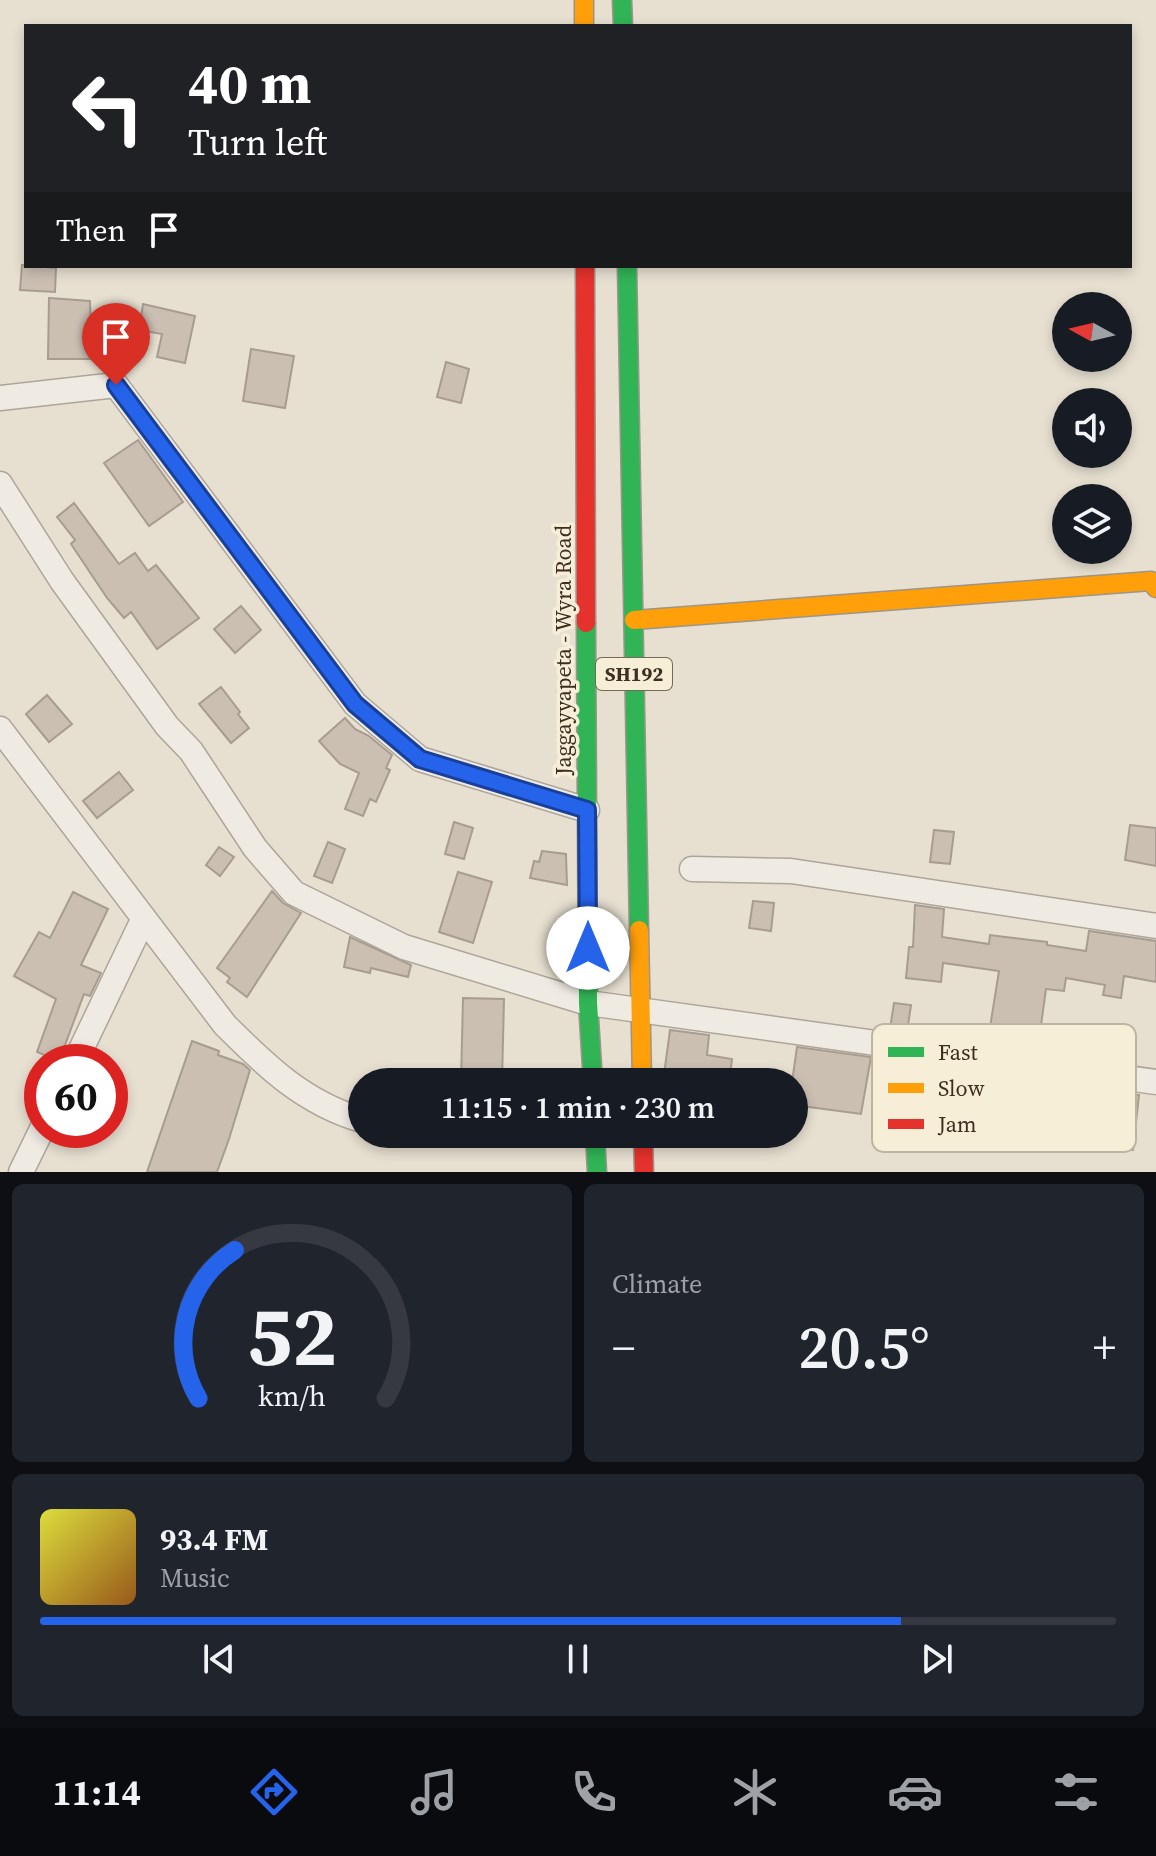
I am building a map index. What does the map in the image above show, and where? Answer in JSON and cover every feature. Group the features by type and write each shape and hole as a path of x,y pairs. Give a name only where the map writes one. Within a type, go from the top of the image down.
{"main road":[{"path":"584,0 584,24"},
{"path":"622,0 623,24"},
{"name":"Jaggayyapeta - Wyra Road","path":"585,268 588,1003 592,1068"},
{"name":"SH192","path":"627,268 642,1068"},
{"path":"634,620 1151,581 1156,588"},
{"path":"596,1148 597,1172"},
{"path":"643,1148 644,1172"}],"street":[{"path":"0,398 116,385 355,704 420,759 587,810"},
{"path":"0,484 71,593 167,726 191,751 255,848 294,893 404,947 588,1003 872,1042"},
{"path":"0,729 225,1025 267,1067 328,1110 348,1116"},
{"path":"692,869 791,871 1156,926"},
{"path":"84,1044 143,920"},
{"path":"1136,1079 1156,1082"},
{"path":"21,1172 33,1148"}],"building":[{"path":"22,265 24,268 56,268 55,292 20,290"},
{"path":"49,298 90,301 92,359 48,359"},
{"path":"143,304 195,316 185,363 157,357 162,334 139,330"},
{"path":"251,349 294,356 285,408 243,401"},
{"path":"446,362 469,369 461,403 437,397"},
{"path":"138,440 183,502 149,526 104,463"},
{"path":"74,503 119,564 135,553 148,571 156,565 199,618 157,649 131,612 124,618 107,598 71,544 75,540 57,517"},
{"path":"241,606 261,630 235,653 214,629"},
{"path":"221,687 249,728 231,743 199,704"},
{"path":"47,695 72,724 49,742 26,714"},
{"path":"345,718 355,729 392,755 386,768 390,770 376,802 370,799 363,816 345,809 359,773 340,764 319,741"},
{"path":"119,772 133,790 97,818 83,801"},
{"path":"454,822 473,828 464,859 445,854"},
{"path":"1130,825 1156,828 1156,866 1125,860"},
{"path":"934,830 954,832 950,864 930,862"},
{"path":"328,842 345,849 332,883 314,876"},
{"path":"219,847 234,857 220,876 206,865"},
{"path":"542,851 566,854 567,885 530,878 534,861 539,862"},
{"path":"458,872 492,882 473,943 439,932"},
{"path":"272,891 283,903 301,913 247,997 227,982 230,978 217,968"},
{"path":"73,892 108,909 81,965 101,973 90,996 84,994 65,1044 40,1044 56,999 14,976 39,932 50,938"},
{"path":"753,901 774,903 771,931 749,928"},
{"path":"915,905 944,909 942,937 989,944 990,935 1047,942 1047,945 1086,951 1089,931 1156,941 1156,982 1124,976 1121,998 1103,995 1105,985 1066,978 1064,991 1046,989 1041,1024 991,1024 999,971 943,963 941,982 906,978 909,947 913,947"},
{"path":"350,937 411,965 408,977 371,968 370,973 344,967"},
{"path":"463,998 504,999 502,1068 461,1068"},
{"path":"894,1003 911,1005 908,1024 891,1024"},
{"path":"670,1030 709,1035 707,1055 732,1059 731,1068 665,1068"},
{"path":"192,1041 219,1051 218,1055 243,1064 250,1070 229,1139 217,1172 147,1172"},
{"path":"797,1047 871,1057 861,1114 808,1107 808,1068 794,1068"},
{"path":"1136,1095 1139,1095 1136,1122"}],"traffic: fast":[{"path":"622,0 623,24"},
{"path":"627,268 639,930"},
{"path":"586,623 588,1003 592,1068"},
{"path":"596,1148 597,1172"}],"traffic: slow":[{"path":"584,0 584,24"},
{"path":"634,620 1151,581 1156,588"},
{"path":"639,930 642,1068"}],"traffic: jam":[{"path":"585,268 586,623"},
{"path":"643,1148 644,1172"}],"route":[{"path":"116,385 355,704 420,759 587,810 588,948"}]}
